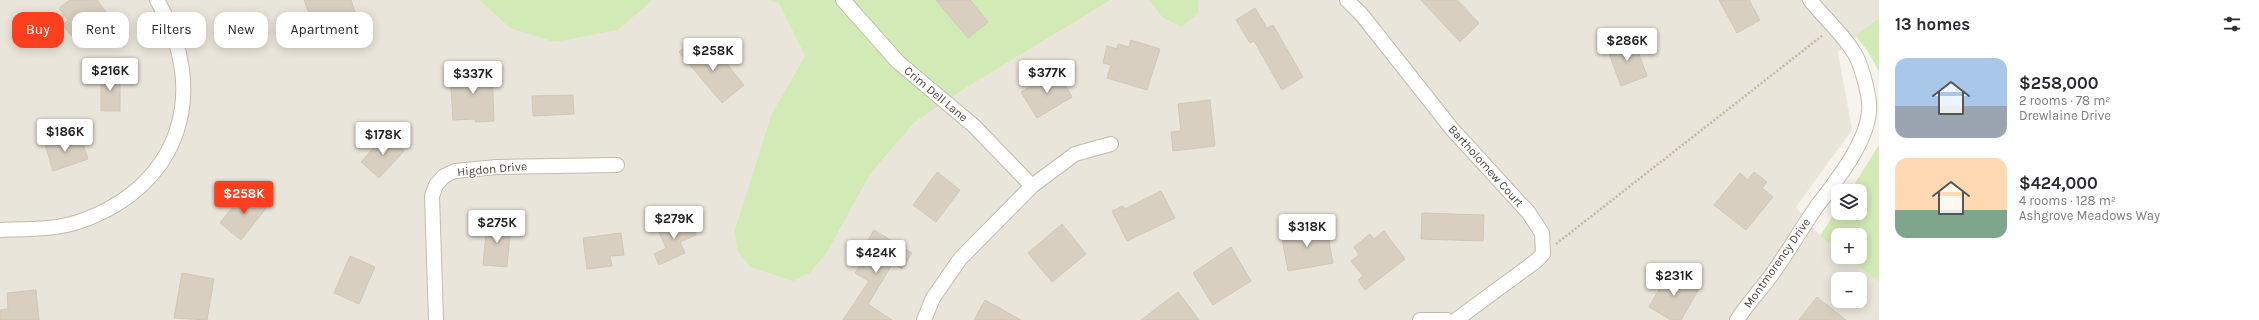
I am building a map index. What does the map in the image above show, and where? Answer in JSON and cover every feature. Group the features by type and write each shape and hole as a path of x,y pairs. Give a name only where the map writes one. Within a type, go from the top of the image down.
{"street":[{"path":"0,230 55,227 80,221 105,211 128,198 146,182 160,166 171,147 178,128 182,109 183,79 181,57 174,34 157,0"},
{"name":"Crim Dell Lane","path":"843,0 898,62 974,126 1032,186"},
{"name":"Bartholomew Court","path":"1347,0 1362,15 1452,129 1528,212 1542,233 1543,254"},
{"name":"Montmorency Drive","path":"1737,320 1749,302 1770,277 1818,205 1839,180 1862,134 1870,112 1866,87 1856,57 1834,26 1810,0"},
{"path":"924,320 933,298 960,259 1032,186 1074,154 1111,144"},
{"name":"Higdon Drive","path":"436,320 432,196 436,185 444,176 455,171 497,167 617,165"},
{"path":"1456,320 1536,261 1543,254"},
{"path":"1420,320 1447,320"}],"path":[{"path":"1543,254 1834,26"}],"shaded area":[{"path":"0,0 479,0 510,28 618,30 653,0 768,0 779,4 805,56 772,113 811,272 826,254 871,173 915,122 969,86 1111,0 1149,0 1162,17 1198,14 1198,0 1879,0 1879,18 1838,52 1852,130 1796,207 1820,236 1831,245 1831,264 1856,264 1866,272 1831,272 1831,308 1867,308 1867,273 1879,282 1879,320 0,320"}],"green space":[{"path":"479,0 653,0 618,30 554,42 510,28"},
{"path":"768,0 1111,0 969,86 915,122 871,173 826,254 811,272 793,281 750,267 737,250 735,230 772,113 805,56 779,4"},
{"path":"1149,0 1198,0 1198,14 1181,27 1162,17"},
{"path":"1879,18 1879,72 1869,53 1856,36"},
{"path":"1879,145 1879,282 1856,264 1867,264 1867,228 1831,228 1831,245 1820,236 1831,219 1867,220 1867,184 1854,184"}],"building":[{"path":"70,0 97,0 106,12 72,12 72,36 64,26 64,24 68,20 64,12 62,12 59,8"},
{"path":"304,0 351,0 355,12 308,12"},
{"path":"936,0 970,0 988,22 968,38"},
{"path":"1421,0 1457,0 1479,23 1460,42"},
{"path":"1719,0 1749,0 1760,20 1737,33"},
{"path":"1255,8 1267,28 1273,25 1303,77 1282,90 1254,41 1250,43 1236,20"},
{"path":"1633,38 1647,76 1621,86 1607,48"},
{"path":"1131,40 1160,49 1147,90 1107,78 1111,65 1103,63 1107,46 1117,49 1118,44 1129,47"},
{"path":"690,43 701,56 712,46 744,85 722,103 679,52"},
{"path":"492,69 494,121 475,122 475,119 453,120 450,72"},
{"path":"1057,71 1072,97 1037,118 1021,92"},
{"path":"101,72 120,72 120,111 101,111"},
{"path":"573,95 574,114 533,116 532,96"},
{"path":"1210,100 1215,146 1173,151 1171,132 1181,131 1178,104"},
{"path":"386,134 404,151 379,178 361,162"},
{"path":"57,137 60,145 81,138 88,159 53,171 44,141"},
{"path":"937,172 960,190 936,222 913,205"},
{"path":"1754,172 1767,182 1762,188 1773,197 1746,230 1714,205 1740,173 1748,180"},
{"path":"246,190 267,207 241,240 220,223"},
{"path":"1161,191 1175,218 1127,241 1112,211 1123,206 1125,209"},
{"path":"1422,213 1484,215 1483,241 1421,239"},
{"path":"689,217 696,235 680,242 685,253 659,265 654,254 666,248 658,230"},
{"path":"487,222 511,224 507,267 483,265"},
{"path":"1062,224 1086,254 1052,282 1028,253"},
{"path":"1326,226 1333,263 1288,271 1281,234"},
{"path":"874,230 912,253 902,269 893,263 868,304 892,320 843,320 869,281 855,273 865,257 860,254"},
{"path":"1384,231 1405,259 1365,290 1358,280 1363,276 1351,261 1359,255 1354,247 1370,234 1374,239"},
{"path":"621,233 624,255 610,256 612,266 587,269 583,238"},
{"path":"1231,247 1251,281 1213,305 1193,273"},
{"path":"350,256 375,267 359,304 334,293"},
{"path":"1670,270 1700,287 1681,320 1671,320 1649,307"},
{"path":"182,273 214,279 207,320 174,318"},
{"path":"36,290 39,320 0,320 0,310 8,309 7,293"},
{"path":"1178,292 1199,320 1141,320"},
{"path":"1817,297 1846,320 1799,320"},
{"path":"985,300 1021,320 974,320"}]}
